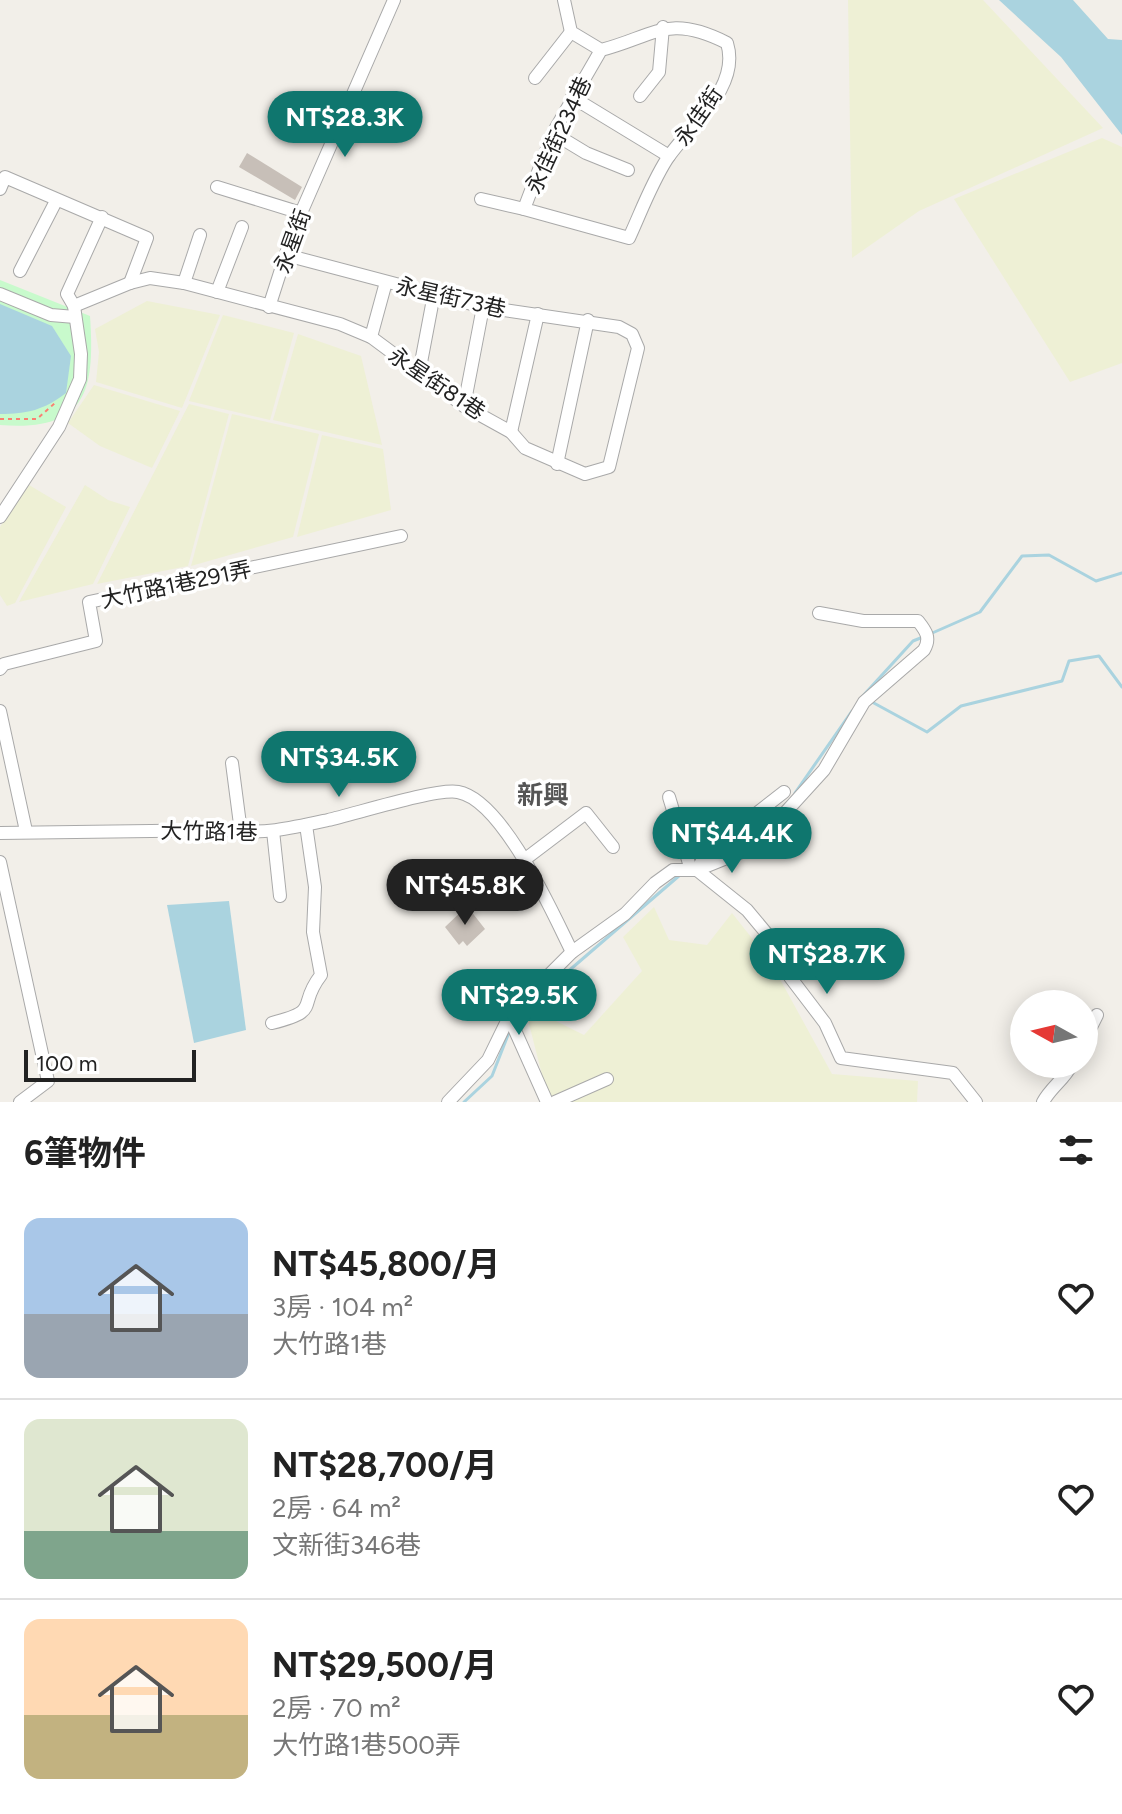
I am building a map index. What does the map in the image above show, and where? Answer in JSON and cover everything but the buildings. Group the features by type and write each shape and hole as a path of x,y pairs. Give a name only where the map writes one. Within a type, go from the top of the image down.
{"street":[{"name":"永星街","path":"269,307 301,213 394,0"},
{"path":"564,0 571,32 601,50"},
{"path":"640,96 659,72 663,27"},
{"name":"永佳街","path":"601,50 663,27 679,27 714,36 727,43 731,55 719,90 695,128 669,156 654,180 629,238"},
{"path":"535,78 571,32"},
{"name":"永佳街234巷","path":"601,50 553,133 524,209 629,238"},
{"path":"572,97 669,156"},
{"path":"553,133 586,153 628,170"},
{"path":"0,189 5,177 147,238 130,283"},
{"path":"217,187 301,213"},
{"path":"481,199 524,209"},
{"path":"20,271 56,201"},
{"path":"0,517 73,401 80,379 81,354 74,312 67,294 102,217"},
{"path":"217,292 242,227"},
{"path":"184,283 200,235"},
{"name":"永星街73巷","path":"286,255 483,307 588,320 619,327 632,334 638,348 609,467 596,472"},
{"name":"永星街81巷","path":"74,312 130,283 150,278 184,283 340,324 371,337 464,406 511,432 525,448 585,474 596,472"},
{"path":"371,337 386,282"},
{"path":"0,294 51,315 74,312"},
{"path":"419,373 434,294"},
{"path":"464,406 483,307"},
{"path":"511,432 538,314"},
{"path":"557,464 588,320"},
{"name":"大竹路1巷291弄","path":"0,669 4,664 96,641 89,602 401,536"},
{"path":"448,1102 488,1060 509,1017 572,952 625,914 655,883 673,870 693,868 757,844 824,770 867,699 924,650 927,636 918,621 863,621 819,613"},
{"path":"0,711 26,831"},
{"path":"232,763 241,832"},
{"name":"大竹路1巷","path":"0,833 273,831 442,791 459,792 474,798 514,842 572,952"},
{"path":"693,868 707,852 784,792"},
{"path":"669,797 693,868 747,910 782,952 790,977 825,1023 841,1058 953,1073 976,1102"},
{"path":"524,860 586,813 613,847"},
{"path":"272,1023 301,1016 321,975 313,932 315,887 306,825"},
{"path":"273,831 280,896"},
{"path":"0,862 48,1081 20,1102"},
{"path":"509,1017 547,1102"},
{"path":"1043,1102 1051,1086 1065,1078"},
{"path":"555,1102 607,1079"}],"path":[{"path":"0,419 37,419 60,399"}],"green space":[{"path":"848,0 983,0 1103,128 919,211 852,258"},
{"path":"1102,138 1122,147 1122,363 1070,382 954,199"},
{"path":"0,280 90,316 87,385 80,401 68,413 51,421 0,425"},
{"path":"147,301 220,315 182,408 96,382 99,352 95,329"},
{"path":"223,315 294,333 270,420 189,401"},
{"path":"298,334 361,356 382,445 273,420"},
{"path":"94,385 180,411 152,468 100,446 68,423"},
{"path":"189,404 229,414 188,566 97,584"},
{"path":"232,414 319,434 293,537 191,566"},
{"path":"322,435 383,449 391,510 297,537"},
{"path":"29,485 66,507 15,603 7,606 0,595 0,527"},
{"path":"85,485 108,500 130,507 93,584 19,602"},
{"path":"654,907 669,940 707,945 732,913 770,961 832,1074 918,1081 917,1102 549,1102 528,1020 548,1017 584,1035 642,971 623,937"}],"water":[{"path":"999,0 1073,0 1108,39 1122,40 1122,135 1061,57"},
{"path":"0,304 52,326 71,356 66,393 43,407 0,414"},
{"path":"229,901 246,1030 194,1043 167,905"}],"waterway":[{"path":"930,634 980,612 1022,556 1049,555 1096,581 1122,573"},
{"path":"861,698 913,641 923,637"},
{"path":"872,702 927,732 961,706 1062,681 1069,661 1099,656 1122,687"},
{"path":"795,793 852,711"},
{"path":"522,1011 680,875"},
{"path":"464,1102 492,1076 510,1030"}],"district":[{"name":"新興","path":"543,795"}]}
